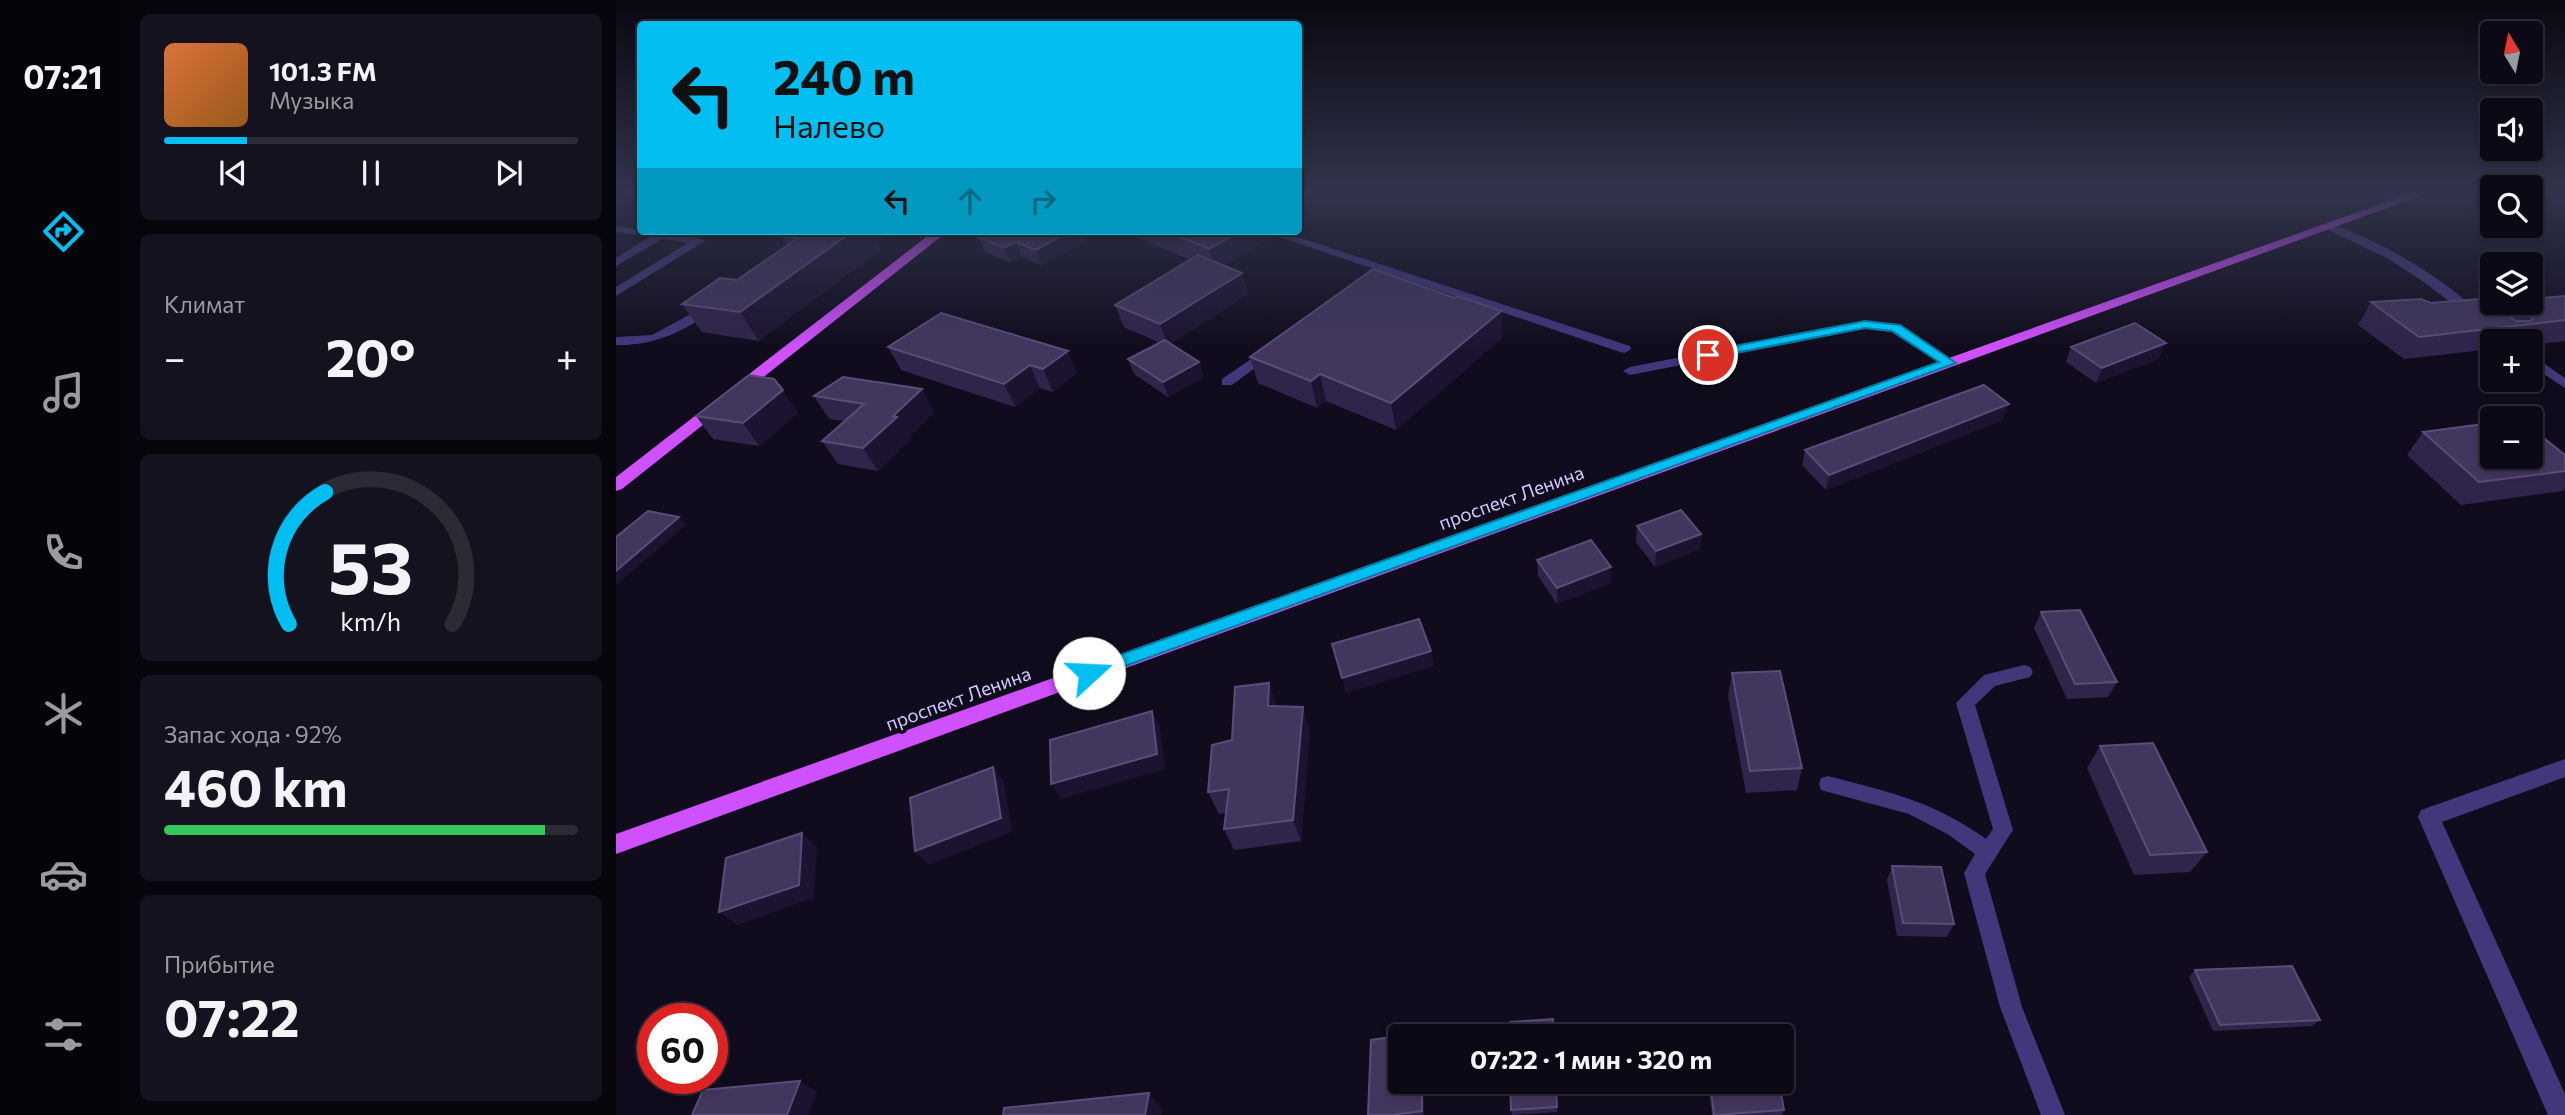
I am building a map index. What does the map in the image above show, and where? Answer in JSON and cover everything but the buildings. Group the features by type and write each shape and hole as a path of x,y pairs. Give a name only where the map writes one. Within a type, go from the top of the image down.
{"main road":[{"path":"616,485 922,245"},
{"name":"проспект Ленина","path":"616,844 2279,245"}],"street":[{"path":"1630,371 1865,325 1895,328 1949,363"},
{"path":"2561,1115 2430,817 2565,768"}],"lane":[{"path":"616,262 644,245"},
{"path":"616,292 692,245"},
{"path":"1305,245 1375,272 1625,349"},
{"path":"2367,245 2418,273 2476,317"},
{"path":"616,341 634,343 656,339 674,332 720,301"},
{"path":"1227,382 1282,341"},
{"path":"2543,368 2565,384"},
{"path":"2025,672 1990,680 1965,704 2003,830 1974,873 2011,1007 2053,1115"},
{"path":"1828,784 1913,807 1956,829 1988,852"}],"route":[{"path":"1089,673 1949,363 1895,328 1865,325 1708,355"}]}
